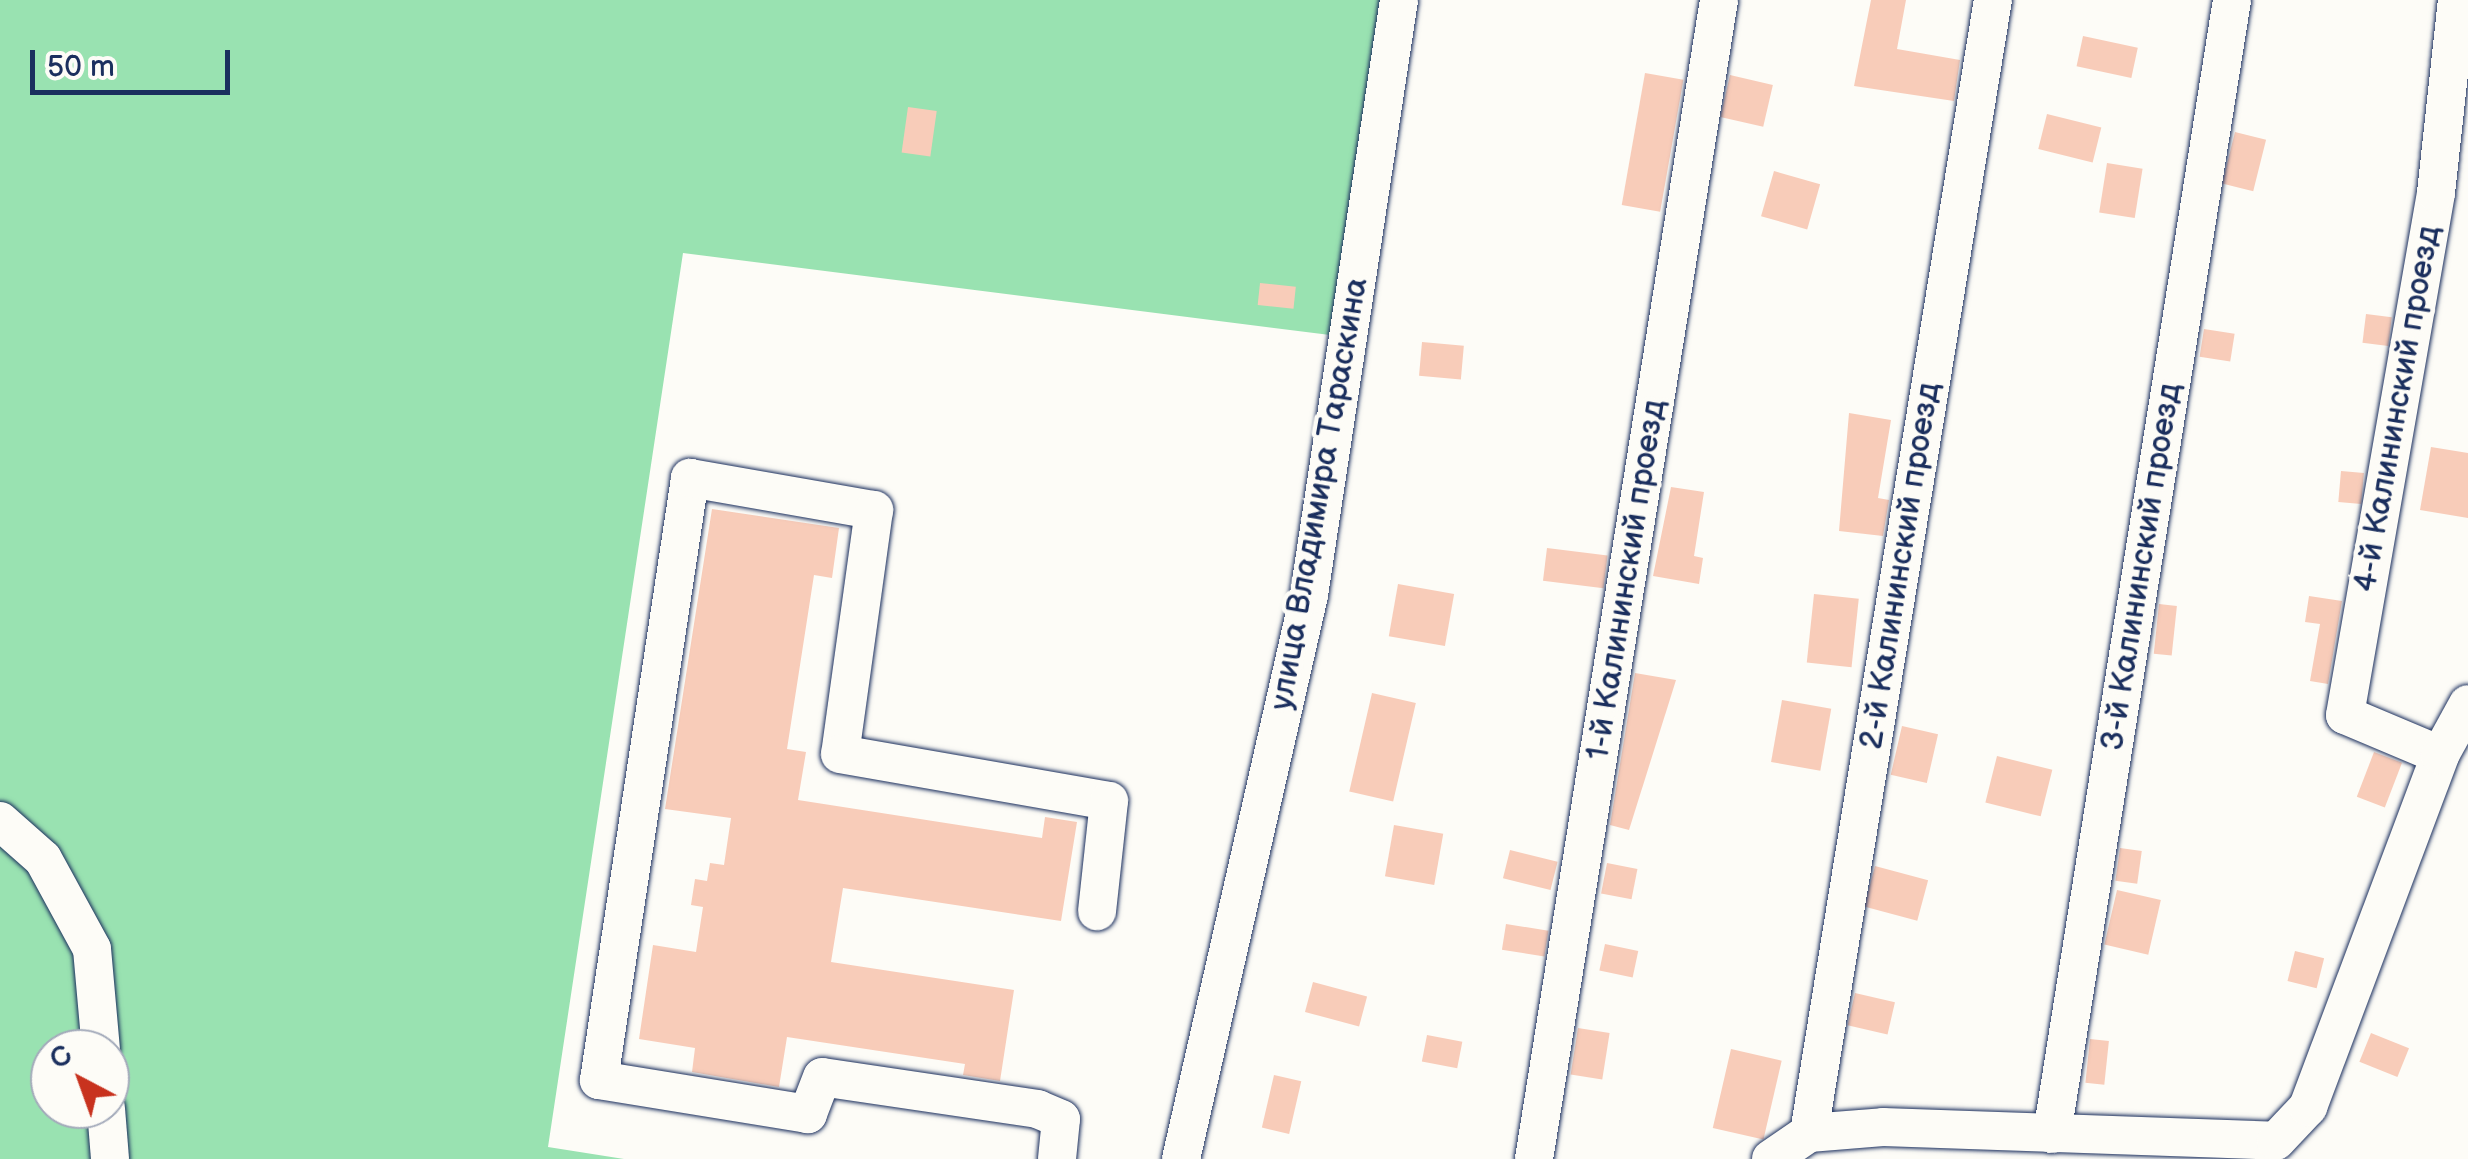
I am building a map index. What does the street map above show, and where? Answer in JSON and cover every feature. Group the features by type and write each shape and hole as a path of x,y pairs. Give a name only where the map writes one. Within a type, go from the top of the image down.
{"street":[{"name":"улица Владимира Тараскина","path":"1181,1159 1309,595 1399,0"},
{"name":"1-й Калининский проезд","path":"1534,1159 1719,0"},
{"name":"2-й Калининский проезд","path":"1808,1133 1993,0"},
{"name":"3-й Калининский проезд","path":"2052,1134 2232,0"},
{"name":"4-й Калининский проезд","path":"2440,755 2345,715 2436,193 2457,0"},
{"path":"1057,1159 1061,1119 1038,1110 822,1076 808,1114 599,1080 690,478 874,510 840,754 1108,801 1097,911"},
{"path":"1771,1159 1808,1133 2052,1134 2276,1142 2308,1107 2440,755 2468,704"},
{"path":"0,821 43,859 92,949 99,1029"},
{"path":"108,1129 110,1159"}],"green space":[{"path":"0,0 1383,0 1330,335 683,253 548,1147 624,1159 0,1159"}],"building":[{"path":"1871,0 1906,0 1897,49 1960,60 1954,101 1854,86"},
{"path":"2083,36 2138,48 2131,78 2077,66"},
{"path":"1645,73 1683,80 1660,212 1622,205"},
{"path":"1730,75 1773,85 1763,127 1720,117"},
{"path":"908,107 937,111 930,157 902,153"},
{"path":"2047,114 2101,128 2093,162 2038,149"},
{"path":"2235,132 2266,140 2253,191 2222,183"},
{"path":"2107,163 2143,169 2135,218 2099,212"},
{"path":"1774,171 1820,184 1807,229 1761,216"},
{"path":"1260,283 1296,287 1294,309 1258,305"},
{"path":"2366,314 2392,317 2388,346 2362,343"},
{"path":"2204,329 2235,334 2230,362 2200,357"},
{"path":"1422,342 1464,346 1461,380 1419,376"},
{"path":"1849,413 1891,420 1878,498 1889,500 1883,536 1839,531"},
{"path":"2431,447 2468,453 2468,518 2420,510"},
{"path":"2341,471 2364,473 2361,504 2338,502"},
{"path":"1671,487 1704,492 1694,556 1703,558 1699,584 1653,576"},
{"path":"712,509 839,528 832,578 814,575 787,749 806,752 798,800 1042,838 1045,817 1077,822 1061,921 843,888 831,962 1014,990 1000,1081 963,1075 965,1064 787,1037 779,1087 692,1072 695,1048 639,1039 653,945 696,952 703,907 691,905 695,879 707,881 710,863 724,865 731,818 665,809"},
{"path":"1547,548 1608,555 1604,588 1543,581"},
{"path":"1398,584 1454,594 1445,646 1389,636"},
{"path":"1814,594 1859,599 1852,667 1807,663"},
{"path":"2309,596 2342,601 2328,684 2310,681 2320,624 2305,622"},
{"path":"2159,604 2177,606 2172,656 2154,654"},
{"path":"1635,673 1676,680 1629,830 1610,825"},
{"path":"1372,693 1416,703 1393,802 1349,791"},
{"path":"1782,700 1831,709 1820,771 1771,762"},
{"path":"1902,726 1938,734 1927,783 1891,775"},
{"path":"2374,752 2402,763 2385,808 2357,797"},
{"path":"1997,756 2052,770 2041,816 1985,803"},
{"path":"1394,825 1443,834 1434,885 1385,876"},
{"path":"2120,848 2142,851 2137,884 2115,881"},
{"path":"1510,850 1558,862 1551,890 1503,878"},
{"path":"1607,863 1637,869 1632,899 1601,893"},
{"path":"1875,866 1928,880 1917,921 1864,907"},
{"path":"2117,890 2161,900 2148,955 2104,945"},
{"path":"1506,924 1548,931 1544,956 1502,950"},
{"path":"1605,944 1638,951 1633,977 1599,970"},
{"path":"2295,951 2324,958 2317,988 2288,981"},
{"path":"1313,982 1367,996 1359,1026 1305,1012"},
{"path":"1855,993 1895,1002 1888,1034 1848,1025"},
{"path":"1578,1028 1610,1033 1602,1079 1571,1074"},
{"path":"2371,1033 2409,1048 2397,1077 2359,1062"},
{"path":"1427,1035 1462,1042 1457,1068 1422,1062"},
{"path":"2090,1039 2109,1041 2104,1085 2085,1083"},
{"path":"1731,1049 1782,1061 1763,1140 1713,1128"},
{"path":"1274,1075 1301,1081 1289,1134 1262,1128"}]}
